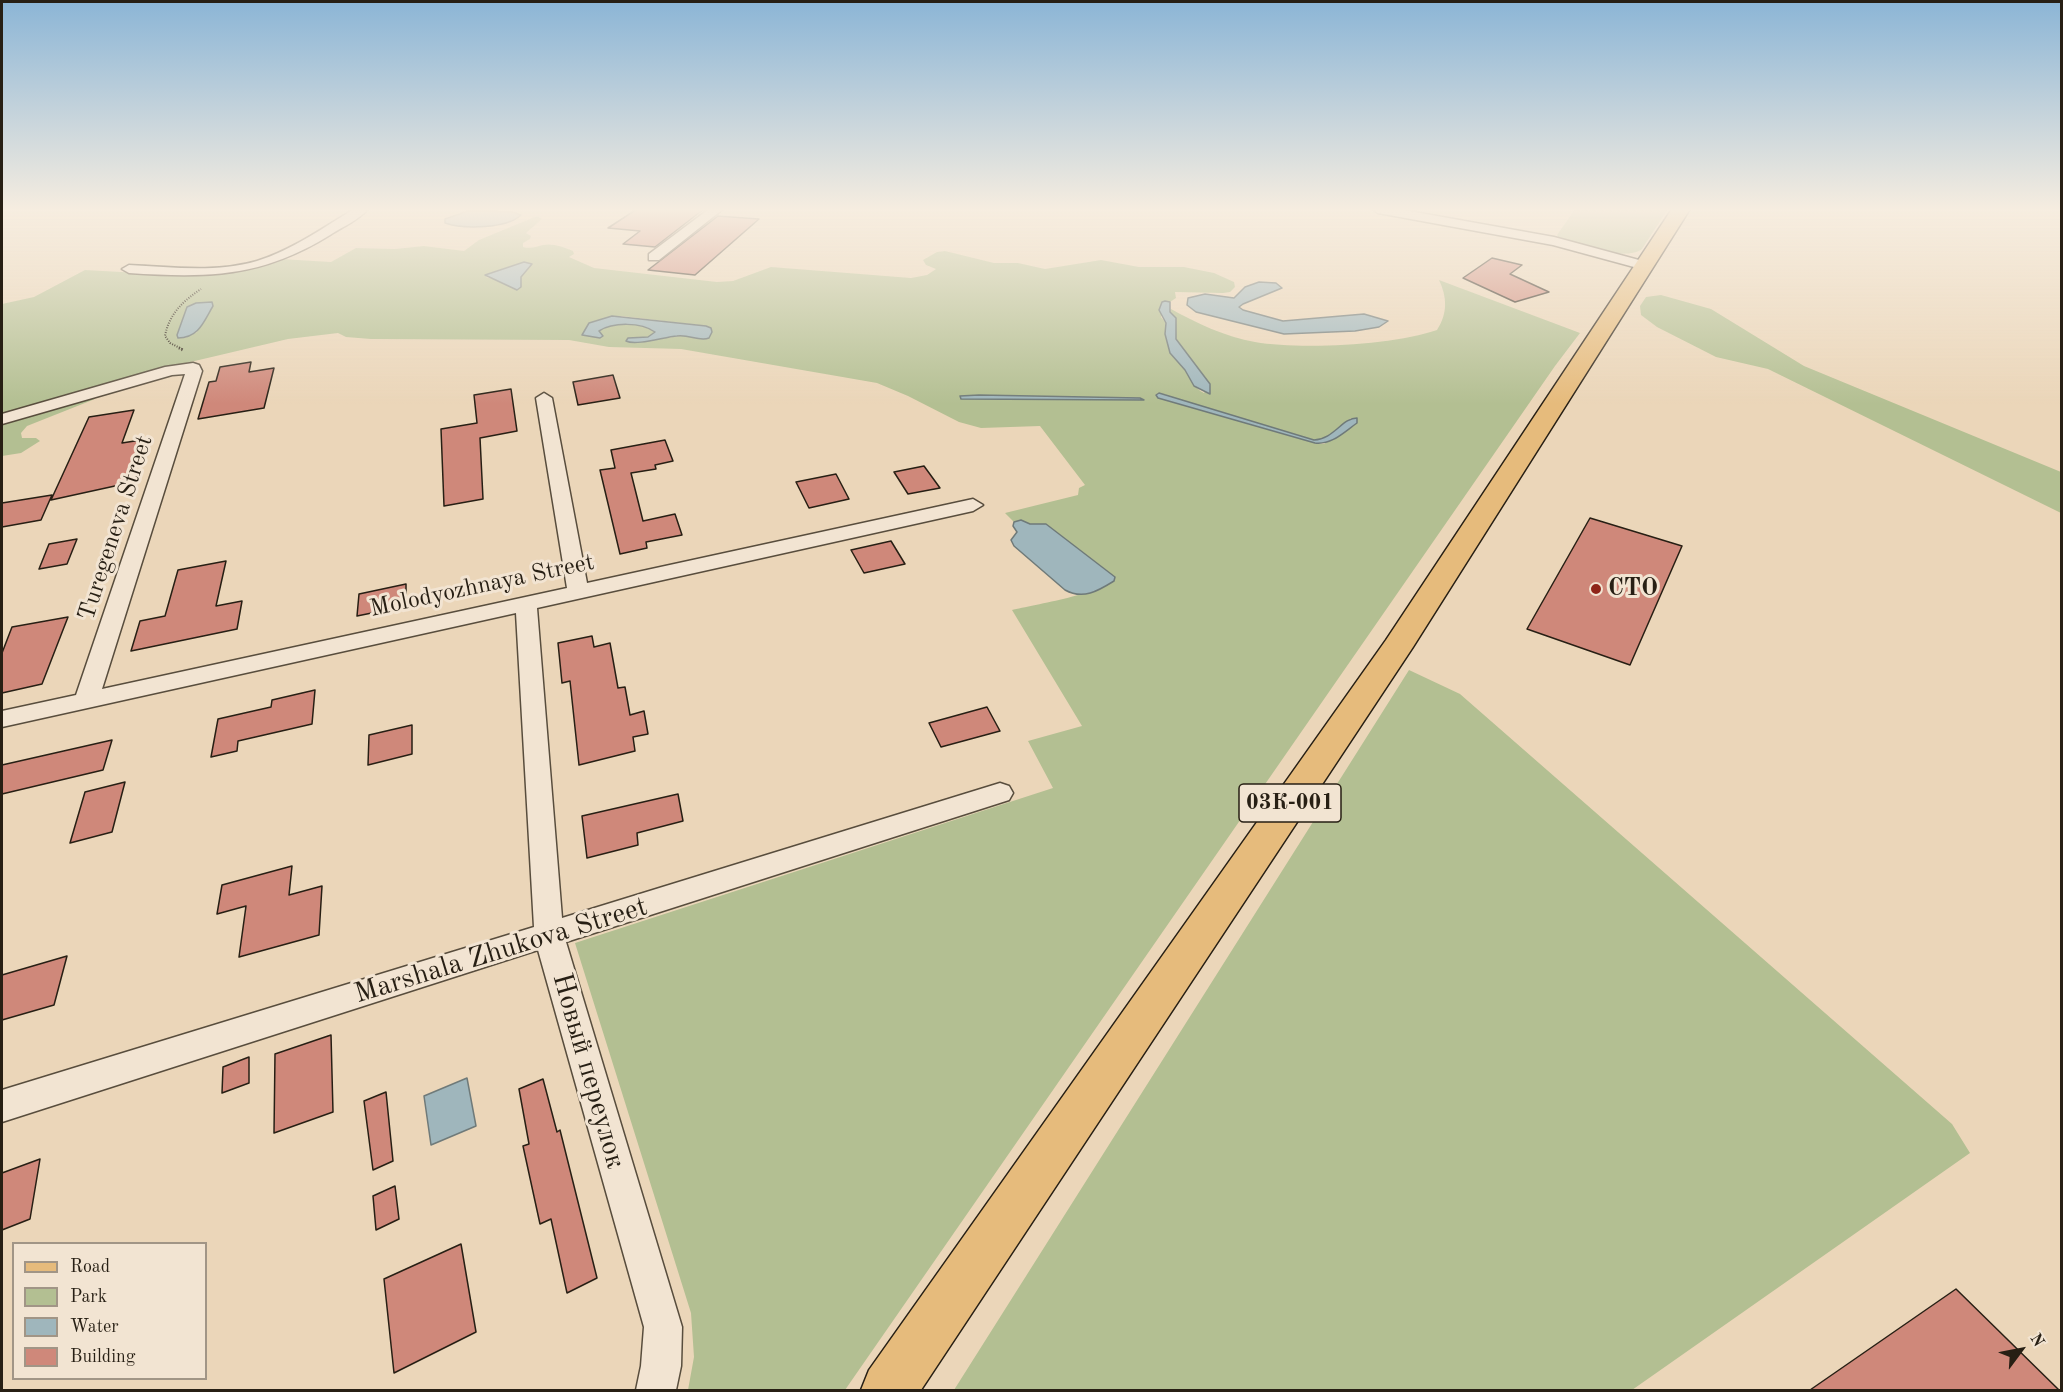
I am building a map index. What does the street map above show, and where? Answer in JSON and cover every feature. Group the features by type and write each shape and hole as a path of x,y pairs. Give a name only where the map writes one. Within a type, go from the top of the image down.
{"main road":[{"name":"03К-001","path":"889,1390 1397,647 1640,274"}],"street":[{"path":"2,419 171,370 193,369"},
{"name":"Turegeneva Street","path":"86,700 193,369"},
{"path":"544,398 578,592"},
{"name":"Molodyozhnaya Street","path":"2,719 973,505"},
{"name":"Новый переулок","path":"526,604 549,936 663,1327 656,1390"},
{"name":"Marshala Zhukova Street","path":"2,1106 1000,793"}],"path":[{"path":"193,369 196,363 193,358 170,343 165,336 170,319 189,297 233,274"}],"green space":[{"path":"78,274 489,274 486,277 521,287 521,277 524,274 646,274 717,282 733,281 752,274 860,274 911,278 929,274 1216,274 1234,282 1235,287 1230,292 1223,293 1175,292 1176,298 1170,302 1165,301 1161,317 1166,323 1166,337 1173,355 1195,386 1204,393 1210,384 1175,339 1176,318 1170,312 1171,309 1212,329 1255,342 1297,346 1347,345 1397,339 1437,330 1445,311 1444,293 1439,280 1580,333 845,1390 688,1390 694,1357 691,1313 575,943 1053,788 1028,741 1082,726 1012,610 1084,593 1109,583 1115,577 1046,524 1030,524 1021,520 1014,522 1005,513 1078,495 1079,488 1085,485 1040,426 981,428 959,422 877,383 681,349 609,347 569,340 371,339 346,337 338,333 288,339 182,364 2,416 2,304 34,297","holes":["205,302 197,332 185,338 190,305","621,316 698,325 698,339 688,335 629,343 633,338 648,337 655,332 635,325 605,328 599,331 602,336 584,332 587,326","1159,393 1314,440 1324,439 1351,418 1357,422 1324,444 1315,443 1158,398","966,395 1139,398 1143,400 961,399"]},
{"path":"1661,295 1711,309 1804,366 2061,472 2061,513 1768,369 1716,357 1657,327 1641,315 1640,306 1646,297"},
{"path":"91,396 95,399 27,426 21,433 22,438 36,438 40,441 21,453 2,456 2,423"},
{"path":"1409,670 1460,694 1952,1124 1970,1153 1632,1390 954,1390"}],"water":[{"path":"524,274 521,277 521,287 517,290 485,275"},
{"path":"1259,282 1276,283 1282,288 1243,304 1239,307 1243,310 1283,321 1364,314 1388,321 1379,327 1355,331 1284,334 1196,312 1187,305 1188,298 1205,294 1234,298 1245,287"},
{"path":"212,302 213,306 200,328 191,335 178,338 187,307 196,303"},
{"path":"1162,302 1170,302 1170,312 1176,318 1176,339 1210,384 1210,394 1194,386 1185,370 1170,353 1165,334 1166,323 1159,310"},
{"path":"612,316 706,326 711,328 712,332 709,338 705,339 681,336 631,342 626,341 628,338 648,337 655,332 642,326 627,324 599,331 603,336 600,338 582,335 589,323"},
{"path":"1159,393 1314,440 1327,436 1352,419 1357,418 1357,423 1332,440 1315,443 1158,398 1156,395"},
{"path":"960,396 1140,398 1144,400 961,399"},
{"path":"1021,520 1030,524 1046,524 1115,577 1114,581 1090,593 1078,594 1065,590 1014,546 1011,540 1017,532 1013,526 1014,522"},
{"path":"467,1078 476,1126 431,1145 424,1096"}],"building":[{"path":"1469,274 1510,274 1549,292 1515,302 1463,278"},
{"path":"251,362 249,372 274,368 264,408 198,419 209,382 216,381 220,367"},
{"path":"613,375 620,398 578,405 573,382"},
{"path":"511,389 517,431 480,438 483,499 444,506 441,429 477,423 474,395"},
{"path":"134,410 122,443 141,440 124,484 51,500 89,417"},
{"path":"665,440 673,461 655,465 656,469 631,473 643,521 675,514 682,535 646,542 647,548 620,554 600,470 615,468 611,450"},
{"path":"924,466 940,488 908,494 894,472"},
{"path":"836,474 849,499 809,508 796,482"},
{"path":"52,495 41,520 2,527 2,503"},
{"path":"1590,518 1682,546 1630,665 1527,629"},
{"path":"77,539 67,564 39,569 49,544"},
{"path":"891,541 905,564 864,573 851,550"},
{"path":"226,561 216,606 242,601 237,629 131,651 140,621 165,616 178,570"},
{"path":"406,584 406,606 357,616 359,594"},
{"path":"68,617 42,684 2,693 2,653 12,627"},
{"path":"592,636 594,647 610,643 618,688 625,687 630,715 644,711 648,734 633,737 635,751 579,765 570,681 562,683 558,643"},
{"path":"315,690 312,724 238,741 237,751 211,757 218,719 271,707 272,700"},
{"path":"987,707 1000,731 941,747 929,723"},
{"path":"412,725 412,754 368,765 369,735"},
{"path":"112,740 103,770 2,794 2,765"},
{"path":"125,782 112,832 70,843 85,792"},
{"path":"678,794 683,821 637,833 638,845 587,858 582,816"},
{"path":"292,866 289,895 322,886 319,935 239,957 246,906 217,914 222,885"},
{"path":"67,956 54,1005 2,1020 2,975"},
{"path":"331,1035 333,1112 274,1133 275,1054"},
{"path":"249,1057 249,1083 222,1093 223,1067"},
{"path":"543,1079 557,1132 560,1130 597,1278 567,1293 551,1219 540,1224 523,1146 529,1144 519,1089"},
{"path":"386,1092 393,1161 373,1170 364,1101"},
{"path":"40,1159 30,1219 2,1230 2,1173"},
{"path":"395,1186 399,1219 376,1230 373,1196"},
{"path":"461,1244 476,1332 394,1373 384,1279"},
{"path":"1956,1289 2059,1390 1810,1390"}],"place":[{"name":"СТО","path":"1596,589"}]}
